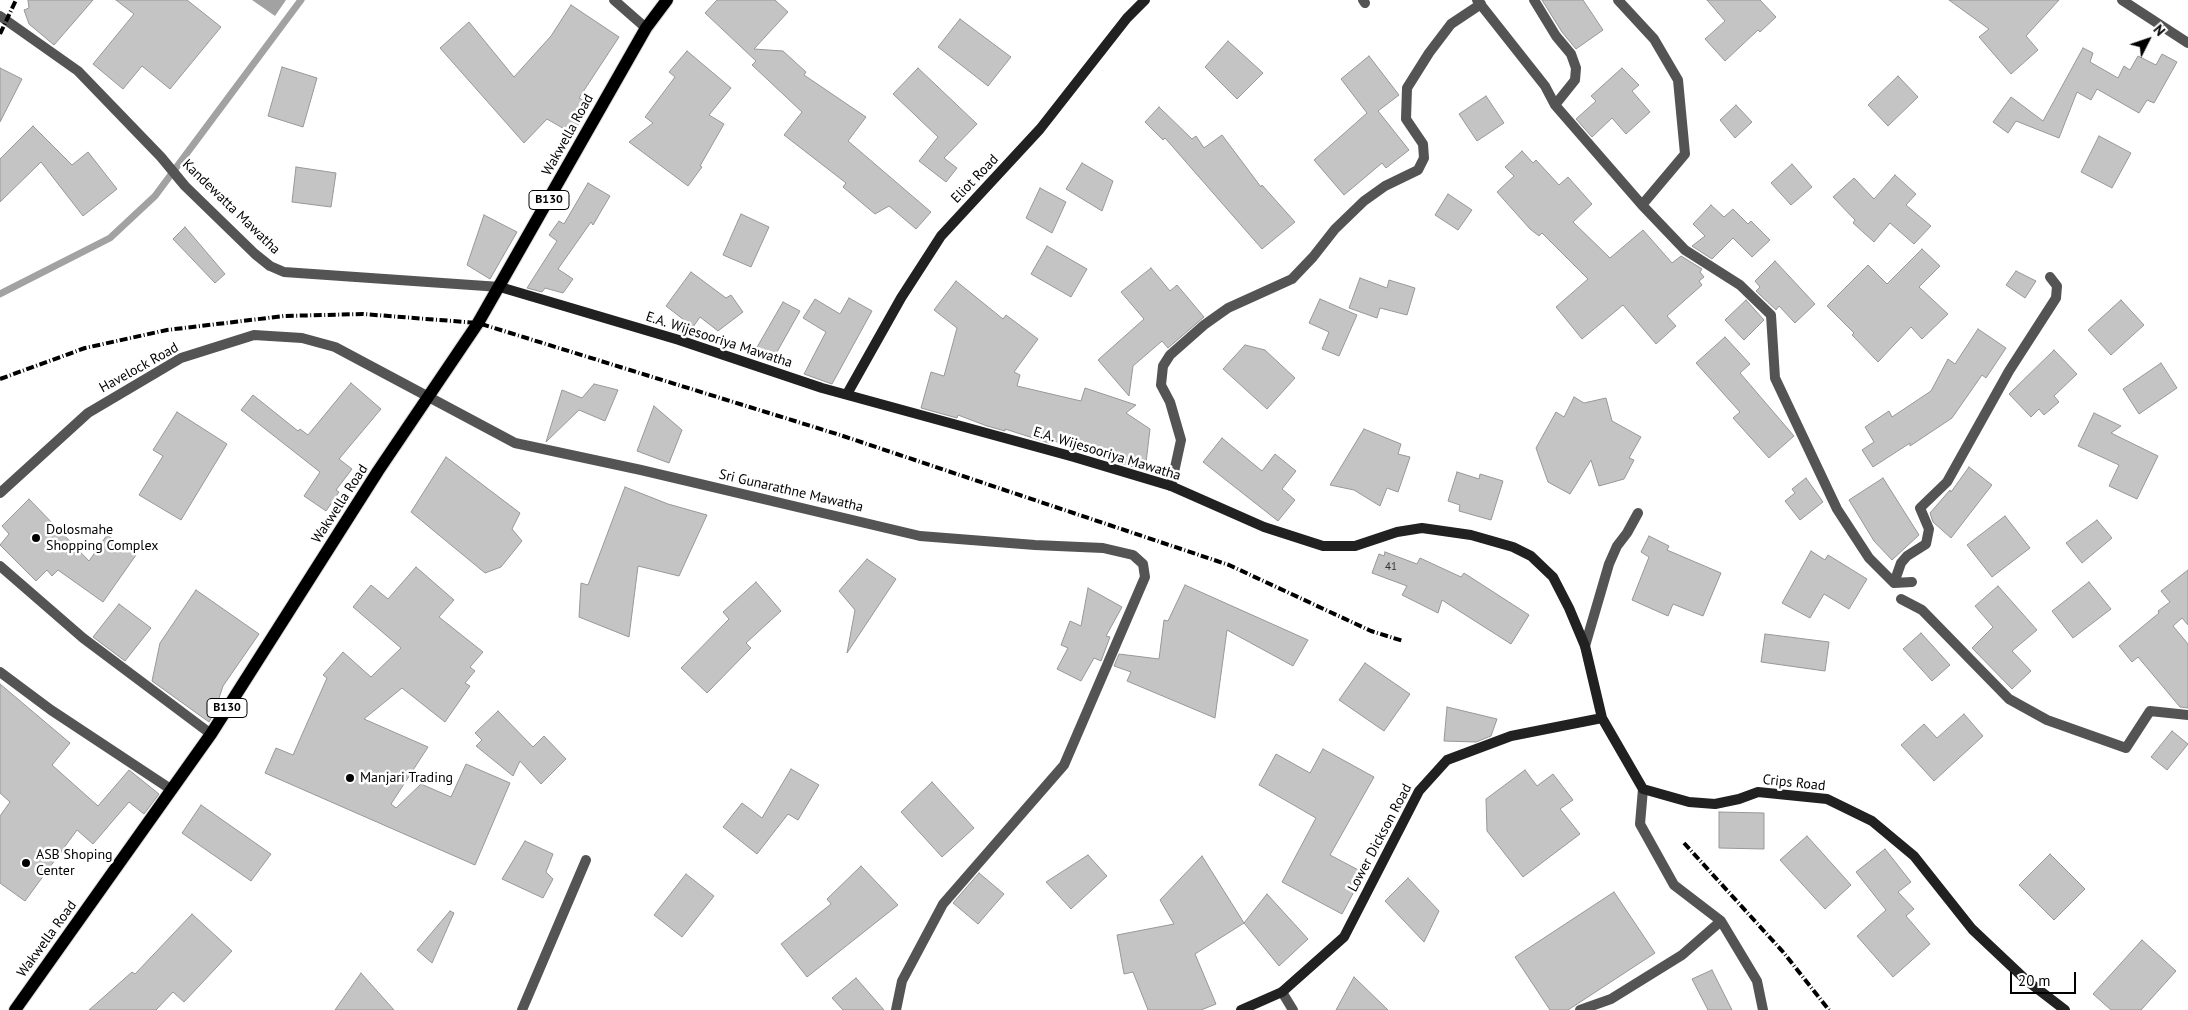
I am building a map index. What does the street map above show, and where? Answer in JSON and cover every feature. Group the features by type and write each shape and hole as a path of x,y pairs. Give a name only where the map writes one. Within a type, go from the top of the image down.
{"main road":[{"name":"Wakwella Road","path":"15,1010 211,734 378,471 500,287 646,28 667,0"}],"street":[{"path":"614,0 646,28"},
{"name":"Eliot Road","path":"847,394 901,298 941,236 1034,136 1127,18 1145,0"},
{"path":"1534,0 1556,36 1571,54 1576,68 1575,80 1555,105"},
{"path":"1618,0 1654,39 1678,80 1685,154 1642,205"},
{"path":"2122,0 2188,43"},
{"path":"1171,486 1181,440 1170,402 1161,385 1163,366 1170,355 1204,325 1228,308 1292,279 1314,257 1335,229 1364,201 1385,186 1418,170 1424,158 1424,151 1422,144 1406,119 1407,88 1429,53 1451,24 1479,2 1545,86 1555,105 1642,205 1685,250 1740,285 1771,315 1775,378 1837,509 1869,558 1894,583 1912,582"},
{"name":"Kandewatta Mawatha","path":"0,16 78,71 161,157 186,186 255,254 270,266 284,272 500,287"},
{"path":"1894,583 1901,563 1907,556 1926,544 1929,529 1920,508 1947,482 2009,371 2056,298 2057,286 2050,276"},
{"name":"E.A. Wijesooriya Mawatha","path":"500,287 679,340 822,388 1074,457 1171,486 1264,527 1323,546 1341,548 1355,546 1397,532 1422,528 1470,535 1514,547 1531,556 1553,577 1570,608 1585,646 1602,718"},
{"name":"Havelock Road","path":"0,493 88,413 181,358 254,335 302,338 335,347 428,398"},
{"name":"Sri Gunarathne Mawatha","path":"428,398 515,443 616,464 920,536 1103,548 1133,554 1143,564 1145,577 1064,765 943,904 902,981 896,1010"},
{"path":"1585,646 1609,564 1617,546 1638,513"},
{"path":"0,566 82,638 211,734"},
{"path":"1901,599 1922,610 2009,699 2047,720 2126,748 2150,711 2188,716"},
{"path":"0,672 51,710 172,790"},
{"path":"1602,718 1643,790 1640,824 1674,885 1721,921 1757,981 1763,1010"},
{"name":"Lower Dickson Road","path":"1241,1010 1282,992 1344,937 1419,791 1447,760 1511,736 1602,718"},
{"name":"Crips Road","path":"1643,790 1689,802 1715,804 1739,799 1758,792 1827,799 1872,821 1914,856 1972,929 2026,980 2065,1010"},
{"path":"522,1010 586,860"},
{"path":"1580,1010 1611,999 1682,955 1721,921"},
{"path":"1282,992 1293,1010"}],"shaded area":[{"path":"252,0 286,0 275,16"}],"building":[{"path":"28,0 93,0 54,45 29,24 24,10 29,8"},
{"path":"116,0 187,0 221,27 170,89 142,66 123,89 93,64 134,14"},
{"path":"717,0 775,0 788,12 754,49 783,51 806,72 804,75 866,117 848,141 931,212 916,229 889,206 875,214 843,187 846,183 784,135 802,112 752,65 756,61 705,13"},
{"path":"1542,0 1583,0 1603,30 1576,49 1562,32"},
{"path":"1707,0 1760,0 1776,17 1760,32 1758,30 1725,61 1705,39 1725,21"},
{"path":"1949,0 2059,0 2026,36 2038,50 2011,74 1979,37 1989,29"},
{"path":"571,5 619,37 579,98 590,104 573,134 547,119 524,143 440,48 469,22 514,77 551,36"},
{"path":"960,19 1011,57 988,86 938,47"},
{"path":"1228,41 1263,73 1237,99 1205,67"},
{"path":"2083,48 2093,53 2090,62 2118,78 2124,66 2130,70 2138,56 2156,65 2162,54 2177,62 2154,103 2147,100 2139,113 2097,89 2091,100 2077,92 2059,138 2016,121 2008,133 1993,122 2011,97 2043,121"},
{"path":"687,51 731,88 709,115 724,124 700,166 702,167 688,186 629,142 653,123 645,117 675,77 669,72"},
{"path":"1369,56 1399,95 1378,111 1409,150 1386,168 1382,163 1344,195 1314,160 1367,113 1341,79"},
{"path":"282,67 317,78 303,127 268,116"},
{"path":"0,68 22,79 0,122"},
{"path":"918,68 977,124 944,158 957,168 946,182 919,161 938,137 893,94"},
{"path":"1622,68 1639,85 1632,91 1650,112 1626,134 1612,118 1592,137 1576,119 1596,101 1591,96"},
{"path":"1898,76 1918,97 1888,126 1868,105"},
{"path":"1486,96 1504,123 1477,141 1459,114"},
{"path":"1736,105 1752,122 1735,138 1720,120"},
{"path":"1159,107 1192,139 1196,136 1204,148 1222,135 1261,187 1262,185 1295,222 1262,249 1165,138 1163,140 1145,122"},
{"path":"33,126 72,165 88,152 117,189 83,216 41,162 0,202 0,159"},
{"path":"2099,136 2131,153 2112,188 2081,172"},
{"path":"1522,151 1533,163 1536,160 1559,185 1568,177 1592,204 1573,222 1610,258 1643,230 1672,263 1681,256 1702,269 1700,272 1704,277 1699,281 1702,285 1667,316 1676,326 1656,344 1623,305 1582,339 1556,307 1588,279 1542,233 1539,236 1530,229 1497,192 1514,176 1505,167"},
{"path":"1082,163 1113,181 1102,211 1066,189"},
{"path":"1792,164 1812,187 1791,205 1771,183"},
{"path":"296,167 336,173 331,207 292,202"},
{"path":"1895,175 1916,194 1906,205 1931,226 1914,244 1890,223 1874,242 1853,223 1855,220 1833,197 1854,178 1874,199"},
{"path":"588,183 610,196 593,225 591,222 558,269 573,279 563,293 545,288 542,292 527,288 557,241 549,235 559,221 564,224"},
{"path":"1040,188 1066,202 1052,233 1026,218"},
{"path":"1448,194 1472,210 1458,230 1435,215"},
{"path":"1711,205 1724,217 1733,209 1748,224 1751,221 1770,240 1752,257 1733,238 1712,259 1692,246 1705,236 1693,224"},
{"path":"741,214 769,227 751,267 723,255"},
{"path":"484,215 517,232 490,279 467,265"},
{"path":"185,227 225,274 215,283 173,239"},
{"path":"1047,246 1087,269 1071,297 1031,274"},
{"path":"1922,249 1940,266 1919,287 1948,314 1922,339 1911,327 1878,362 1852,335 1854,333 1827,306 1868,265 1887,284"},
{"path":"1775,261 1815,304 1795,323 1779,306 1776,310 1756,291 1760,287 1755,281"},
{"path":"1151,268 1170,291 1177,285 1204,317 1168,348 1162,341 1133,366 1129,396 1098,360 1144,319 1121,292"},
{"path":"2016,271 2036,281 2025,298 2006,285"},
{"path":"691,272 726,298 731,295 743,312 718,331 700,317 693,327 666,306"},
{"path":"1360,278 1387,288 1389,280 1415,288 1407,315 1380,308 1377,318 1349,308"},
{"path":"956,281 1003,319 1006,315 1038,339 1014,372 1020,375 1017,386 1081,401 1085,388 1136,405 1126,413 1150,429 1145,471 1051,440 1049,443 1005,429 1005,431 987,426 958,415 957,418 921,408 931,372 944,376 957,328 934,310"},
{"path":"849,298 872,311 832,384 804,374 826,332 803,318 815,299 840,314"},
{"path":"1320,299 1357,315 1339,356 1322,349 1329,332 1309,323"},
{"path":"1746,300 1764,320 1744,340 1725,320"},
{"path":"2121,300 2144,325 2111,355 2088,330"},
{"path":"783,302 800,311 773,359 756,349"},
{"path":"1978,329 2006,348 1986,378 1982,375 1952,418 1910,446 1910,443 1873,467 1862,450 1874,442 1865,427 1889,411 1892,417 1931,391 1948,359 1955,364"},
{"path":"1725,337 1750,364 1740,373 1794,436 1769,458 1733,418 1740,412 1696,363"},
{"path":"1245,345 1265,350 1295,378 1267,409 1223,369"},
{"path":"2054,350 2077,374 2054,396 2059,402 2044,415 2039,409 2031,417 2009,394"},
{"path":"2161,363 2177,388 2139,414 2123,389"},
{"path":"351,383 381,409 339,459 352,469 336,490 339,492 326,511 304,496 320,472 241,410 253,395 298,431 300,429 308,435"},
{"path":"594,384 618,390 605,421 579,410 546,442 562,390 582,398"},
{"path":"1574,397 1584,403 1606,398 1612,421 1641,437 1629,458 1634,460 1624,479 1599,486 1591,460 1570,494 1548,482 1536,448 1556,412 1564,417"},
{"path":"654,406 682,430 669,463 637,451"},
{"path":"177,412 227,444 181,520 139,495 163,456 153,450"},
{"path":"2094,413 2121,426 2111,433 2158,456 2137,499 2109,486 2119,465 2078,446"},
{"path":"1364,429 1401,444 1398,454 1410,457 1398,492 1387,488 1380,506 1354,490 1330,485"},
{"path":"1222,438 1262,471 1275,454 1296,471 1282,489 1295,500 1278,521 1203,462"},
{"path":"446,457 520,513 512,529 522,541 501,567 485,573 411,512"},
{"path":"1969,467 1992,485 1951,538 1933,522 1930,513 1950,490 1951,492"},
{"path":"1457,472 1479,479 1480,474 1503,481 1491,520 1459,511 1460,505 1448,501"},
{"path":"1806,478 1823,502 1800,520 1785,501 1795,493 1792,489"},
{"path":"1883,478 1919,535 1892,560 1874,541 1849,500"},
{"path":"625,487 668,504 707,515 679,576 638,566 629,637 579,617 581,583 588,585"},
{"path":"29,499 89,561 107,535 136,555 103,602 58,570 52,576 47,570 36,581 0,545 9,534 2,526"},
{"path":"2005,516 2030,548 1992,577 1967,545"},
{"path":"2097,520 2112,538 2082,563 2066,543"},
{"path":"1649,536 1669,546 1667,550 1721,573 1703,616 1673,604 1668,616 1632,600 1649,557 1641,552"},
{"path":"1811,551 1825,560 1828,555 1867,579 1849,609 1824,594 1810,618 1782,603"},
{"path":"1385,552 1417,564 1420,558 1461,577 1464,573 1529,615 1511,644 1442,600 1438,613 1402,595 1407,586 1372,573 1379,554 1384,556"},
{"path":"867,559 896,579 847,653 855,610 839,591"},
{"path":"416,567 454,600 439,617 483,652 470,667 475,671 465,683 470,686 445,722 402,688 364,719 428,747 391,804 396,808 421,784 451,797 466,764 510,783 475,865 265,773 276,748 293,755 327,678 323,675 343,652 371,677 401,648 353,607 371,585 388,599"},
{"path":"2188,570 2188,625 2182,618 2173,626 2188,644 2188,708 2180,707 2138,657 2132,662 2119,646 2170,602 2161,591"},
{"path":"756,582 781,611 746,643 751,648 707,693 681,668 729,619 723,612"},
{"path":"2089,582 2111,609 2073,638 2052,611"},
{"path":"1185,585 1308,640 1293,666 1227,630 1215,718 1127,681 1131,672 1114,666 1119,654 1159,659 1164,620 1168,621"},
{"path":"1998,586 2037,630 2012,651 2031,671 2012,689 1972,648 1993,627 1975,606"},
{"path":"1088,588 1122,607 1106,636 1110,637 1101,661 1094,658 1081,681 1057,669 1068,648 1061,645 1070,621 1081,626"},
{"path":"196,590 259,634 223,686 209,722 152,681 160,643"},
{"path":"119,604 151,628 125,661 93,637"},
{"path":"1921,633 1950,665 1932,681 1903,649"},
{"path":"1765,634 1829,642 1825,671 1761,662"},
{"path":"1365,663 1410,694 1384,731 1339,700"},
{"path":"0,684 70,743 52,765 98,806 129,770 159,794 144,814 129,802 93,844 77,830 25,901 0,883 0,816 10,802 0,793"},
{"path":"1447,707 1497,719 1491,736 1476,742 1444,741"},
{"path":"498,711 533,747 544,736 566,759 541,784 520,761 513,776 476,746 482,740 475,733"},
{"path":"1964,714 1983,736 1934,781 1901,745 1924,724 1937,738"},
{"path":"2172,731 2188,744 2167,770 2151,757"},
{"path":"1323,749 1374,777 1330,855 1364,873 1342,914 1282,882 1316,818 1259,785 1276,754 1310,773"},
{"path":"791,769 819,785 798,820 788,814 757,854 723,827 742,803 762,818"},
{"path":"1525,770 1537,786 1553,774 1573,800 1560,809 1580,834 1523,877 1487,831 1486,799"},
{"path":"932,782 974,828 942,857 901,812"},
{"path":"201,805 271,854 251,881 182,833"},
{"path":"1719,812 1764,813 1764,849 1719,848"},
{"path":"1807,836 1851,885 1825,909 1780,860"},
{"path":"525,841 553,854 546,872 553,879 543,898 502,879"},
{"path":"1885,849 1911,882 1898,892 1914,909 1906,916 1930,944 1893,977 1857,936 1886,910 1856,872"},
{"path":"2050,854 2085,889 2054,920 2019,885"},
{"path":"1088,855 1107,876 1071,909 1046,882"},
{"path":"1202,856 1244,923 1195,954 1216,1004 1201,1010 1148,1010 1133,972 1124,974 1117,935 1174,924 1160,900"},
{"path":"861,866 898,905 807,977 781,944 831,904 827,899"},
{"path":"979,873 1004,894 978,924 953,903"},
{"path":"686,874 714,896 682,937 654,915"},
{"path":"1408,878 1439,911 1424,942 1385,901"},
{"path":"1614,892 1655,953 1568,1010 1550,1010 1515,957"},
{"path":"1267,894 1308,939 1279,966 1244,923"},
{"path":"450,911 454,913 432,963 417,950"},
{"path":"192,914 232,951 184,1002 173,992 156,1010 89,1010 132,972 135,974"},
{"path":"2142,940 2176,971 2141,1010 2111,1010 2093,994"},
{"path":"1712,970 1732,1010 1708,1010 1692,979"},
{"path":"361,973 394,1010 335,1010"},
{"path":"1354,977 1388,1010 1336,1010"},
{"path":"856,978 884,1010 843,1010 832,998"}],"waterway":[{"path":"0,294 110,238 155,196 301,0"}],"railway":[{"path":"0,34 16,0"},
{"path":"0,379 85,348 167,330 284,316 363,314 478,323 840,435 1229,565 1371,631 1403,641"},
{"path":"1684,843 1784,953 1829,1010"}],"place":[{"name":"Dolosmahe Shopping Complex","path":"36,538"},
{"name":"Manjari Trading","path":"350,778"},
{"name":"ASB Shoping Center","path":"26,863"}]}
